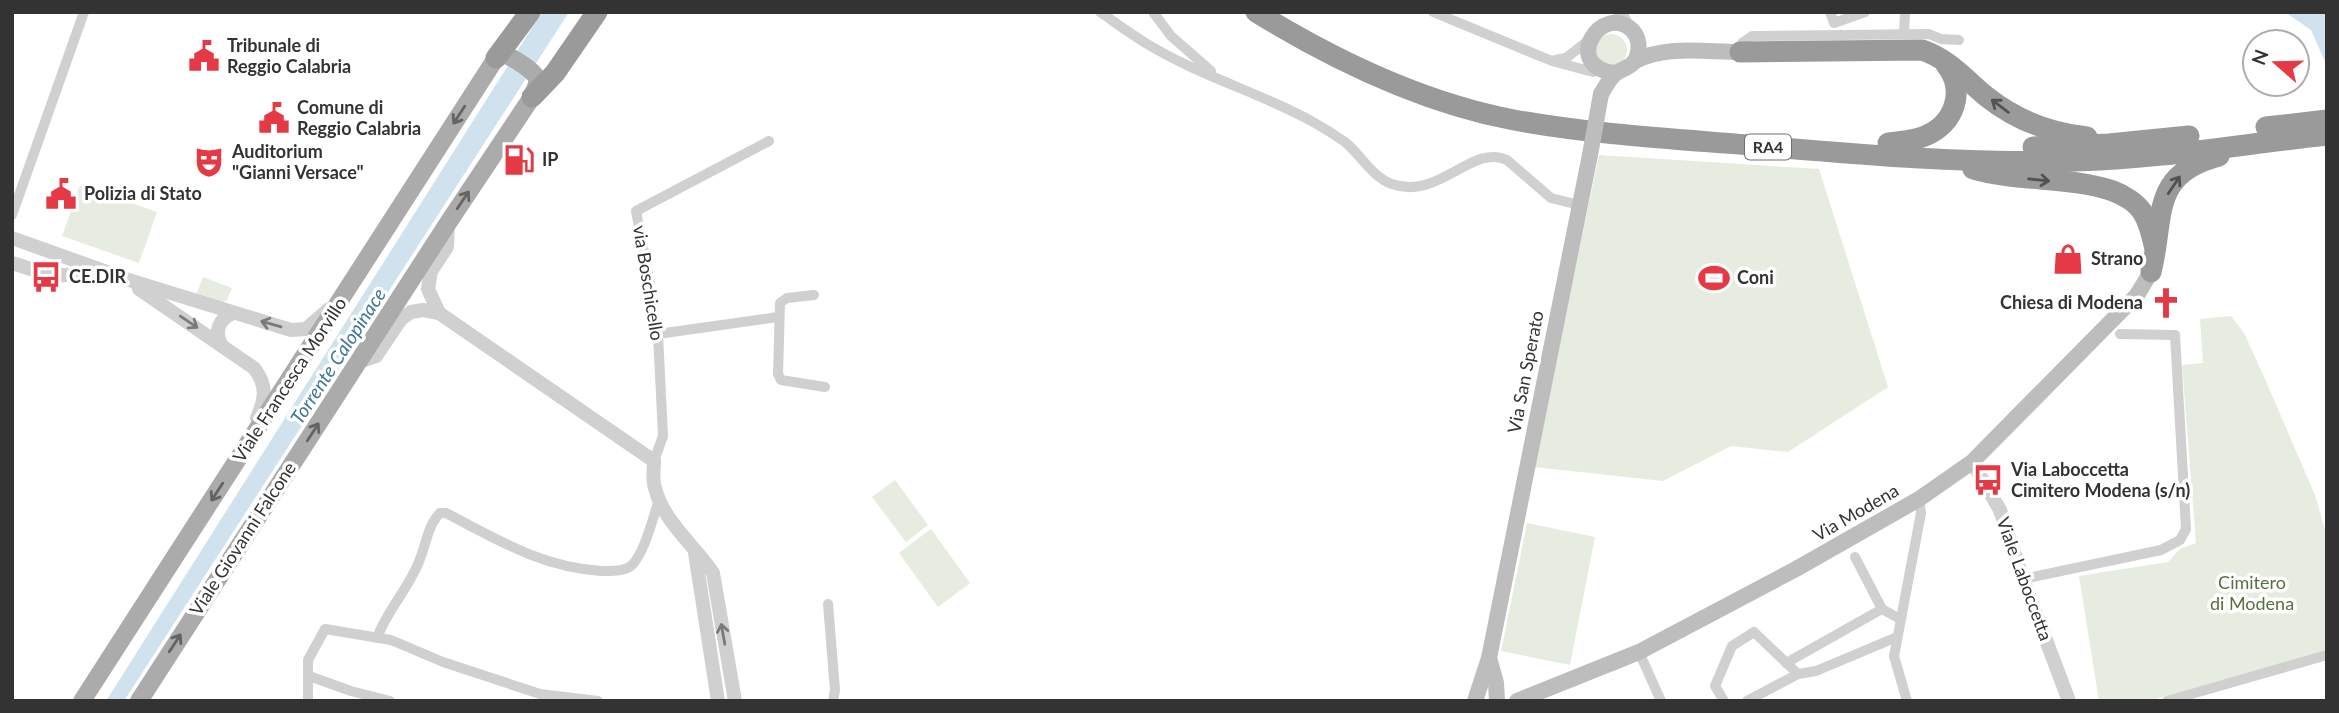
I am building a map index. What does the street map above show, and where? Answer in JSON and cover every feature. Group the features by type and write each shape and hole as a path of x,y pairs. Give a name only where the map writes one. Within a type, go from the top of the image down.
{"highway":[{"path":"503,57 521,12"},
{"path":"503,57 530,12"},
{"path":"532,97 584,12"},
{"path":"532,97 555,73 597,12"},
{"name":"RA4","path":"1256,12 1301,40 1372,74 1457,105 1512,119 1605,134 1949,161 2076,161 2235,145 2301,131 2327,120"},
{"name":"RA4","path":"1281,12 1304,27 1379,63 1459,92 1519,107 1612,121 1888,144 2014,148 2109,145 2301,131 2327,135"},
{"path":"1740,52 1922,50 1938,55 2009,114 2039,126 2096,138 2109,145"},
{"path":"1888,144 1924,136 1943,126 1952,113 1958,97 1956,86 1952,73 1938,55"},
{"path":"2151,272 2158,217 2171,187 2192,165 2222,155 2235,145"},
{"path":"1949,161 1995,175 2079,184 2113,191 2131,201 2142,212 2155,249"}],"main road":[{"path":"1664,51 1638,39 1623,19 1613,22 1609,18 1589,40 1589,56 1607,71 1623,71 1646,55 1664,51 1740,52"},
{"path":"1635,61 1638,39"},
{"path":"503,57 534,73 537,81 532,97"},
{"name":"Viale Francesca Morvillo","path":"82,701 347,291 503,57"},
{"name":"Via San Sperato","path":"1480,697 1607,71"},
{"name":"Viale Giovanni Falcone","path":"139,701 532,97"},
{"name":"Via Modena","path":"1521,699 1639,652 1796,569 1919,499 1972,462 2137,295 2151,272"},
{"path":"1489,658 1496,683 1497,701"},
{"path":"1496,683 1521,699"}],"street":[{"path":"12,215 84,12"},
{"path":"1100,12 1149,46 1312,121 1345,142 1384,180 1392,184 1406,187 1430,185 1479,159 1499,156 1551,198 1579,205"},
{"path":"1153,12 1171,36 1218,78"},
{"path":"1433,12 1552,61 1592,72 1607,71"},
{"path":"1830,12 1834,23 1865,12"},
{"path":"1904,34 1905,12"},
{"path":"1740,52 1742,43 1752,36 1929,34 1941,39 1959,40"},
{"path":"1552,61 1566,58 1589,40"},
{"name":"via Boschicello","path":"654,461 663,436 658,334 636,211 769,141"},
{"path":"439,313 428,289 431,271 447,247 448,223"},
{"path":"12,238 233,313 299,331 313,325 347,291"},
{"path":"39,273 38,263 43,250"},
{"path":"62,275 66,258"},
{"path":"12,263 39,273 97,276 142,290 254,368 264,386 264,403 241,455"},
{"path":"814,295 787,298 780,303 778,374 781,380 825,387"},
{"path":"358,362 376,356 401,319 411,312 423,310 439,313 654,461 654,485 659,500 695,553 713,573 735,701"},
{"path":"221,344 218,338 219,324 233,313"},
{"path":"658,334 778,317"},
{"path":"2023,579 2161,550 2180,540 2186,529 2175,335 2120,334"},
{"name":"Viale Laboccetta","path":"1972,462 2000,510 2069,701"},
{"path":"1907,701 1894,656 1921,513 1919,499"},
{"path":"377,638 417,568 425,542 440,513 446,513 524,554 563,567 608,571 631,566 639,553 659,500"},
{"path":"695,553 718,701"},
{"path":"1855,557 1882,609 1900,619"},
{"path":"828,604 835,690 833,701"},
{"path":"1786,663 1882,609"},
{"path":"308,701 309,660 325,629 391,640 539,697 598,701"},
{"path":"1724,701 1715,686 1732,646 1754,632 1798,674"},
{"path":"1747,701 1798,674 1816,671 1897,637"},
{"path":"1639,652 1661,701"},
{"path":"2167,701 2327,655"},
{"path":"309,676 390,701"}],"green space":[{"path":"1611,34 1622,39 1627,50 1622,61 1611,66 1600,61 1595,50 1600,39"},
{"name":"Coni","path":"1599,155 1819,169 1888,387 1788,452 1731,446 1663,481 1534,467"},
{"path":"80,185 157,212 139,263 62,236"},
{"path":"203,277 232,288 227,300 223,302 196,295"},
{"name":"Cimitero di Modena","path":"2231,316 2244,333 2315,495 2327,537 2327,651 2149,701 2099,701 2079,576 2168,562 2180,549 2196,543 2182,365 2203,363 2200,319"},
{"path":"895,480 928,525 906,542 872,497"},
{"path":"1527,523 1595,537 1570,665 1501,651"},
{"path":"931,529 970,583 938,607 899,553"}],"water":[{"name":"Torrente Calopinace","path":"542,12 569,12 124,701 106,701"},
{"path":"2285,12 2327,12 2327,66 2311,28"}],"place":[{"name":"Tribunale di Reggio Calabria","path":"204,56"},
{"name":"Comune di Reggio Calabria","path":"274,118"},
{"name":"IP","path":"519,160"},
{"name":"Auditorium \"Gianni Versace\"","path":"209,162"},
{"name":"Polizia di Stato","path":"61,194"},
{"name":"Strano","path":"2068,259"},
{"name":"CE.DIR","path":"46,277"},
{"name":"Coni","path":"1714,278"},
{"name":"Chiesa di Modena","path":"2166,303"},
{"name":"Via Laboccetta Cimitero Modena (s/n)","path":"1988,480"}]}
